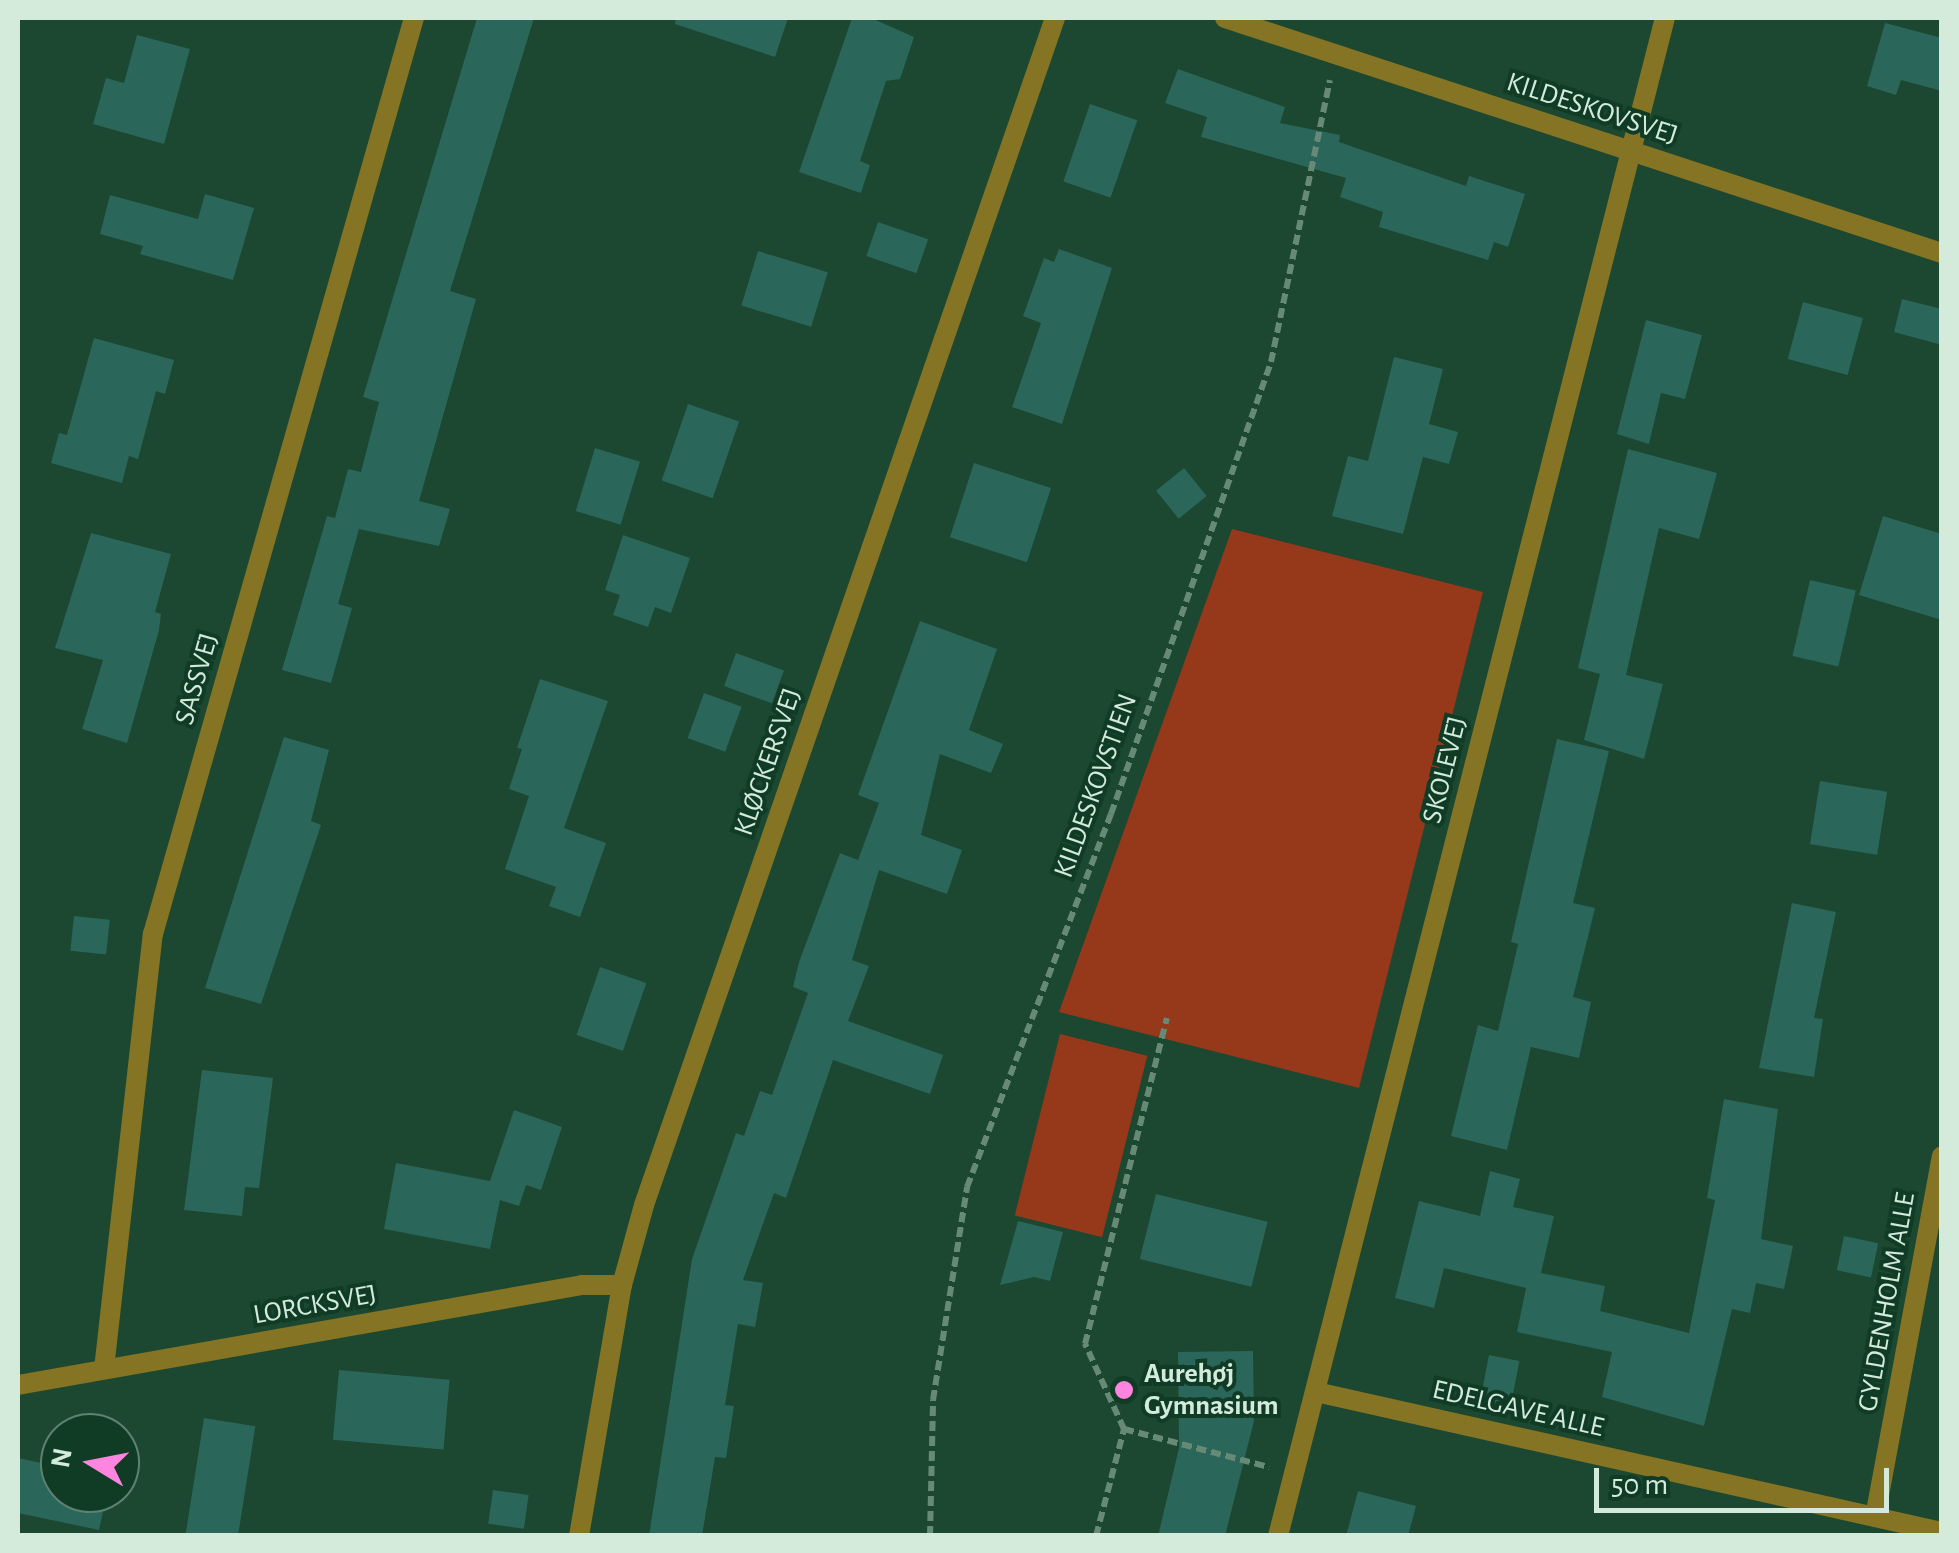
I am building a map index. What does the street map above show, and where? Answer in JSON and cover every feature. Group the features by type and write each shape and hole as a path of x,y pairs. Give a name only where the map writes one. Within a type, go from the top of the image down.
{"street":[{"name":"SASSVEJ","path":"104,1370 153,934 414,18"},
{"name":"KLØCKERSVEJ","path":"579,1536 622,1285 1055,18"},
{"name":"KILDESKOVSVEJ","path":"1224,18 1942,253"},
{"name":"SKOLEVEJ","path":"1278,1536 1665,18"},
{"name":"GYLDENHOLM ALLE","path":"1875,1517 1942,1156"},
{"name":"LORCKSVEJ","path":"18,1385 588,1284 622,1285"},
{"name":"EDELGAVE ALLE","path":"1316,1392 1942,1532"}],"path":[{"name":"KILDESKOVSTIEN","path":"930,1536 935,1380 967,1187 1112,814 1271,362 1336,55"},
{"path":"1096,1536 1124,1429 1084,1344 1167,1018"},
{"path":"1124,1429 1294,1474"}],"shaded area":[{"path":"1232,529 1483,592 1359,1088 1059,1012"},
{"path":"1060,1034 1147,1056 1102,1237 1015,1215"}],"building":[{"path":"477,18 534,18 450,291 476,299 419,501 450,509 439,546 359,529 338,604 352,608 331,683 282,670 327,516 335,518 348,469 361,472 379,402 363,397"},
{"path":"676,18 788,18 775,57 675,24"},
{"path":"852,18 871,18 914,37 900,79 886,81 860,161 870,165 861,193 799,172"},
{"path":"1885,23 1942,38 1942,91 1901,80 1896,95 1867,86"},
{"path":"137,35 190,49 164,144 93,124 106,78 124,83"},
{"path":"1178,69 1285,107 1280,123 1340,135 1339,142 1466,186 1469,176 1525,194 1508,247 1494,242 1488,260 1379,227 1383,212 1340,197 1346,178 1201,137 1207,117 1165,103"},
{"path":"1090,104 1137,120 1111,198 1063,182"},
{"path":"205,194 254,208 233,280 140,254 143,246 100,234 110,195 198,219"},
{"path":"878,222 928,239 916,273 866,256"},
{"path":"1059,249 1112,268 1062,424 1012,407 1041,323 1023,316 1044,258 1054,262"},
{"path":"758,251 828,272 811,327 741,306"},
{"path":"1902,299 1942,309 1942,345 1894,332"},
{"path":"1803,302 1863,318 1848,375 1788,359"},
{"path":"1646,320 1702,335 1685,399 1661,393 1649,444 1617,434"},
{"path":"94,338 174,360 165,394 156,391 138,459 129,456 122,483 51,463 59,433 67,435"},
{"path":"1394,357 1443,369 1429,424 1458,432 1449,464 1423,457 1403,534 1332,516 1348,456 1368,461"},
{"path":"688,404 739,422 713,498 662,481"},
{"path":"595,448 640,462 621,525 576,511"},
{"path":"1628,449 1717,473 1699,539 1659,528 1626,675 1663,684 1644,759 1584,740 1600,674 1578,668"},
{"path":"974,463 1051,488 1027,562 950,537"},
{"path":"1184,468 1207,496 1179,519 1156,491"},
{"path":"1883,516 1942,534 1942,620 1859,595"},
{"path":"91,533 171,554 155,612 161,614 159,630 127,743 82,729 103,660 55,648"},
{"path":"623,535 690,558 671,613 655,607 648,627 613,615 620,595 605,590"},
{"path":"1810,580 1856,591 1838,667 1792,656"},
{"path":"920,621 997,649 969,730 1003,744 991,773 940,754 921,835 962,850 947,894 879,870 852,960 869,966 848,1021 943,1055 930,1094 833,1060 786,1198 774,1193 743,1280 763,1283 755,1327 738,1324 725,1405 734,1406 726,1458 715,1457 702,1536 649,1536 692,1259 736,1133 744,1136 760,1091 772,1095 808,993 793,987 799,962 840,853 858,860 879,803 858,795"},
{"path":"736,653 784,670 772,703 724,686"},
{"path":"540,679 608,701 564,828 606,843 580,917 549,906 556,887 505,869 529,796 509,789 522,749 517,748"},
{"path":"704,693 742,707 725,752 688,738"},
{"path":"284,737 329,750 311,821 321,825 261,1004 205,988"},
{"path":"1557,739 1609,751 1573,903 1595,908 1573,997 1591,1002 1579,1058 1531,1047 1507,1150 1451,1136 1478,1025 1498,1031 1518,944 1511,942"},
{"path":"1820,781 1887,792 1877,855 1810,844"},
{"path":"1792,903 1836,912 1814,1018 1823,1019 1814,1077 1759,1068"},
{"path":"74,916 110,920 106,955 70,951"},
{"path":"600,967 646,983 623,1051 577,1035"},
{"path":"202,1070 273,1078 259,1188 245,1187 242,1216 184,1210"},
{"path":"1724,1099 1778,1109 1761,1239 1793,1246 1784,1289 1756,1283 1750,1313 1732,1309 1704,1426 1602,1397 1612,1352 1517,1332 1526,1288 1444,1268 1434,1308 1395,1298 1419,1201 1480,1216 1490,1171 1520,1179 1513,1207 1554,1216 1541,1273 1605,1286 1600,1311 1689,1333 1715,1200 1707,1198"},
{"path":"514,1110 562,1127 541,1190 526,1185 519,1206 500,1200 490,1249 384,1229 396,1163 490,1181"},
{"path":"1156,1194 1268,1222 1251,1287 1140,1259"},
{"path":"1018,1221 1063,1232 1050,1281 1034,1277 1000,1285"},
{"path":"1844,1236 1878,1243 1871,1278 1837,1270"},
{"path":"1253,1351 1254,1421 1225,1536 1158,1536 1179,1448 1178,1352"},
{"path":"1489,1355 1519,1361 1511,1405 1480,1399"},
{"path":"339,1370 450,1380 443,1449 333,1440"},
{"path":"204,1418 255,1426 238,1536 185,1536"},
{"path":"18,1458 40,1463 40,1513 103,1513 99,1530 18,1513"},
{"path":"493,1490 529,1495 524,1529 488,1524"},
{"path":"1358,1491 1416,1506 1408,1536 1346,1536"}],"place":[{"name":"Aurehøj Gymnasium","path":"1124,1390"}]}
